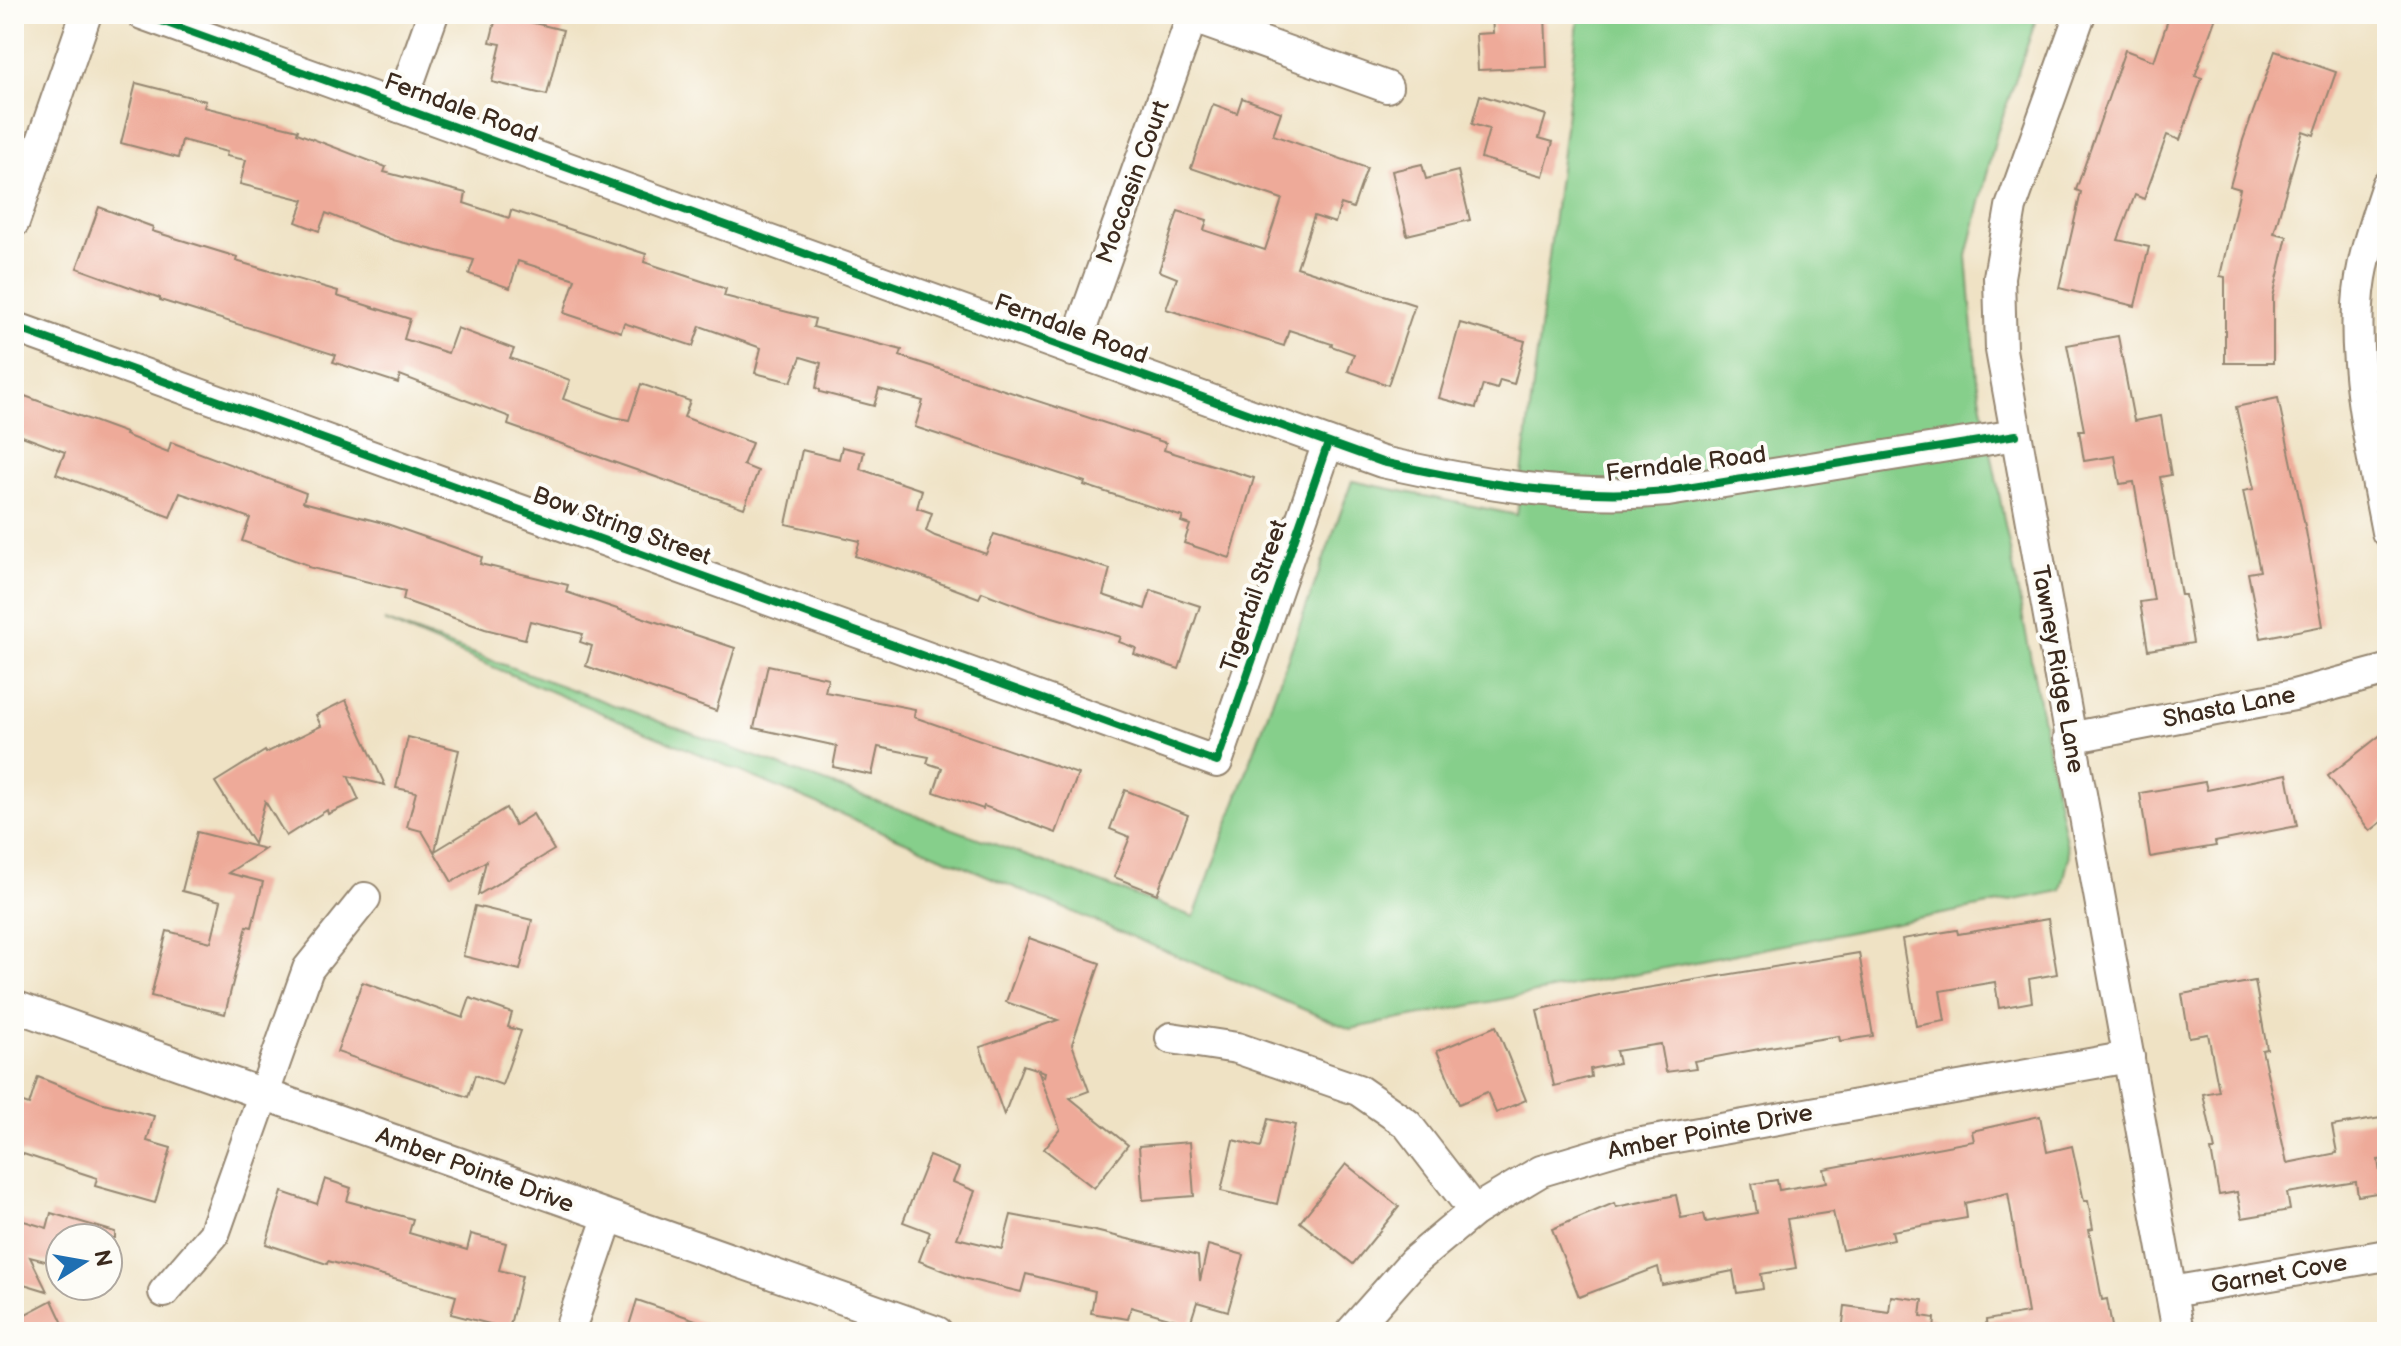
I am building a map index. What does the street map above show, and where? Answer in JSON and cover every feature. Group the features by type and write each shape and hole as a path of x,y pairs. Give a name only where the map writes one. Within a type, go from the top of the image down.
{"street":[{"path":"14,222 86,14"},
{"name":"Ferndale Road","path":"142,14 1328,443 1382,462 1435,474 1548,492 1620,495 1668,491 2016,435"},
{"path":"400,107 433,14"},
{"name":"Tawney Ridge Lane","path":"2080,14 2011,207 1999,277 2001,350 2178,1332"},
{"path":"1192,16 1387,87"},
{"name":"Moccasin Court","path":"1073,351 1192,16"},
{"path":"2387,185 2370,233 2358,302 2358,357 2363,403 2387,532"},
{"name":"Bow String Street","path":"14,327 1217,762"},
{"name":"Tigertail Street","path":"1217,762 1328,443"},
{"name":"Shasta Lane","path":"2069,738 2294,695 2387,670"},
{"path":"164,1292 214,1234 308,969 365,898"},
{"name":"Amber Pointe Drive","path":"14,1006 937,1332"},
{"path":"1171,1038 1237,1048 1358,1090 1407,1124 1474,1211"},
{"name":"Amber Pointe Drive","path":"1351,1332 1413,1262 1474,1211 1541,1171 1625,1146 2129,1057"},
{"path":"569,1332 608,1218"},
{"name":"Garnet Cove","path":"2171,1292 2387,1255"}],"green space":[{"path":"1579,14 2038,14 1997,133 1967,256 1977,379 2069,857 2061,891 1350,1029 384,621 1194,917 1352,481 1517,515"}],"building":[{"path":"497,14 563,30 547,95 492,82 501,44 490,42"},
{"path":"1492,14 1545,14 1547,67 1478,70 1476,34 1493,33"},
{"path":"2170,14 2217,14 2195,76 2202,78 2180,140 2167,135 2144,199 2135,195 2118,240 2149,247 2135,306 2059,288 2081,192 2076,190 2125,50 2154,61"},
{"path":"2275,51 2336,72 2314,135 2303,131 2274,233 2287,236 2273,297 2273,363 2225,363 2225,277 2220,276 2240,189 2230,186"},
{"path":"136,83 206,101 204,107 298,130 297,133 386,167 384,172 466,193 464,203 509,218 511,210 646,254 644,262 726,289 724,296 815,319 813,327 902,350 900,356 1166,443 1164,450 1254,478 1230,558 1184,543 1190,525 1181,522 1183,517 915,427 923,401 879,389 874,406 820,392 816,388 821,363 801,357 791,382 755,373 761,348 700,326 693,346 624,323 621,332 564,313 575,279 518,261 510,288 469,274 474,260 393,240 326,213 319,231 296,222 304,200 240,184 246,160 182,140 178,158 121,143"},
{"path":"1480,95 1546,115 1539,138 1553,142 1543,176 1481,158 1489,129 1472,124"},
{"path":"1242,98 1281,112 1273,135 1367,168 1353,208 1341,204 1335,223 1314,216 1297,267 1415,305 1388,385 1348,371 1354,354 1332,344 1289,330 1284,346 1166,309 1177,278 1159,271 1178,211 1207,220 1204,230 1265,250 1282,199 1191,168 1213,104 1237,113"},
{"path":"1422,164 1426,179 1458,171 1470,220 1407,235 1392,171"},
{"path":"99,207 153,227 152,231 237,257 236,261 338,291 337,296 410,319 404,339 448,353 457,328 514,349 510,358 570,380 563,399 614,417 629,420 641,384 690,401 684,417 752,443 743,465 758,471 744,508 508,425 510,417 400,375 398,383 333,362 336,355 160,300 77,268"},
{"path":"1460,323 1525,341 1514,384 1500,380 1497,389 1483,385 1476,408 1439,398"},
{"path":"2118,336 2134,421 2161,416 2171,475 2160,477 2181,595 2185,595 2193,643 2148,650 2140,602 2154,600 2134,482 2120,484 2115,456 2084,461 2079,430 2084,430 2067,345"},
{"path":"14,392 126,433 168,452 171,442 306,493 303,502 387,524 482,557 480,564 568,585 566,592 735,648 716,711 586,666 592,646 580,642 583,634 530,621 525,639 485,629 403,600 405,591 308,567 242,541 250,518 204,501 180,493 170,517 56,474 65,452 14,433"},
{"path":"2278,398 2323,626 2261,638 2248,573 2260,571 2243,491 2254,489 2236,407"},
{"path":"842,447 864,452 860,469 922,490 917,508 932,513 926,531 935,536 986,554 994,534 1110,569 1103,595 1145,609 1151,590 1200,606 1179,669 1134,654 1136,648 1119,642 1121,637 1029,610 982,592 979,598 855,556 860,541 786,524 802,450 839,459"},
{"path":"768,665 828,678 825,692 915,709 914,717 1078,774 1056,833 984,806 983,809 934,792 942,768 927,763 929,757 878,747 872,775 833,767 837,746 754,728"},
{"path":"346,700 385,785 348,776 359,800 328,814 327,810 286,836 265,801 254,844 215,782 265,751 321,726 316,715"},
{"path":"2387,730 2387,818 2370,831 2328,776"},
{"path":"408,737 459,750 435,851 506,808 515,825 533,814 554,850 478,895 486,861 452,882 422,831 407,827 416,792 396,788"},
{"path":"2287,774 2297,826 2215,842 2216,846 2150,857 2140,793 2205,782 2207,790"},
{"path":"1125,790 1188,815 1157,894 1114,877 1130,837 1110,829"},
{"path":"197,832 265,849 228,873 263,882 252,927 247,926 225,1014 151,996 167,931 211,942 221,901 182,891"},
{"path":"475,906 532,920 520,970 463,956"},
{"path":"2048,919 2057,974 2029,979 2032,1002 1999,1008 1995,982 1940,991 1945,1021 1916,1026 1902,939 1957,930 1958,934"},
{"path":"1029,938 1100,963 1072,1044 1089,1091 1070,1098 1128,1145 1094,1188 1044,1149 1060,1129 1039,1073 1044,1077 1045,1072 1023,1065 1004,1115 980,1047 1058,1020 1006,1002"},
{"path":"1859,953 1873,1036 1840,1041 1839,1036 1770,1047 1694,1061 1696,1068 1666,1072 1661,1044 1616,1051 1619,1063 1590,1069 1591,1077 1554,1086 1537,1010 1604,995"},
{"path":"2255,981 2267,1049 2262,1050 2287,1163 2337,1153 2332,1126 2387,1117 2387,1159 2378,1160 2383,1192 2358,1196 2356,1182 2287,1193 2290,1210 2242,1218 2237,1192 2219,1195 2211,1150 2215,1150 2203,1094 2219,1091 2208,1034 2189,1037 2182,994"},
{"path":"362,982 463,1018 470,998 512,1013 508,1027 521,1031 502,1085 475,1075 468,1097 337,1052"},
{"path":"1496,1026 1526,1100 1496,1113 1487,1092 1459,1104 1437,1051"},
{"path":"38,1077 100,1102 154,1116 147,1141 171,1148 155,1203 95,1186 97,1178 14,1151 14,1100 29,1105"},
{"path":"2040,1116 2047,1152 2072,1146 2084,1201 2088,1201 2093,1229 2089,1230 2102,1300 2107,1299 2113,1332 1987,1332 1986,1320 2028,1313 2008,1193 1965,1203 1967,1218 1892,1231 1894,1239 1842,1250 1833,1212 1787,1219 1796,1268 1761,1274 1763,1289 1737,1293 1733,1271 1662,1285 1658,1267 1579,1297 1552,1229 1614,1203 1616,1207 1676,1195 1681,1218 1704,1214 1706,1222 1757,1213 1752,1184 1777,1180 1779,1190 1827,1182 1824,1169 1974,1141 1972,1131"},
{"path":"1268,1119 1295,1125 1277,1204 1221,1191 1233,1140 1261,1147"},
{"path":"1190,1142 1194,1196 1143,1200 1139,1146"},
{"path":"929,1156 959,1168 953,1182 975,1191 957,1238 1002,1249 1011,1215 1198,1256 1200,1281 1208,1245 1244,1255 1228,1311 1197,1302 1190,1324 1131,1307 1128,1319 1091,1313 1095,1291 1026,1274 1021,1292 963,1278 919,1261 930,1232 903,1222"},
{"path":"1346,1164 1399,1207 1353,1264 1300,1222"},
{"path":"325,1179 351,1188 347,1201 413,1219 409,1233 467,1250 471,1234 506,1243 499,1270 522,1276 509,1329 451,1314 456,1296 328,1261 327,1264 266,1244 282,1192 317,1204"},
{"path":"51,1213 81,1222 49,1222"},
{"path":"14,1218 44,1227 44,1261 30,1257 44,1290 14,1281"},
{"path":"1891,1296 1923,1300 1921,1316 1935,1318 1934,1332 1842,1332 1845,1306 1889,1312"},
{"path":"637,1300 719,1328 718,1332 627,1332"},
{"path":"53,1302 67,1332 14,1332 14,1320"}],"cycle path":[{"path":"142,14 1382,462 1524,488 1631,493 1668,491 2016,435"},
{"path":"14,327 1217,762 1328,443"}]}
